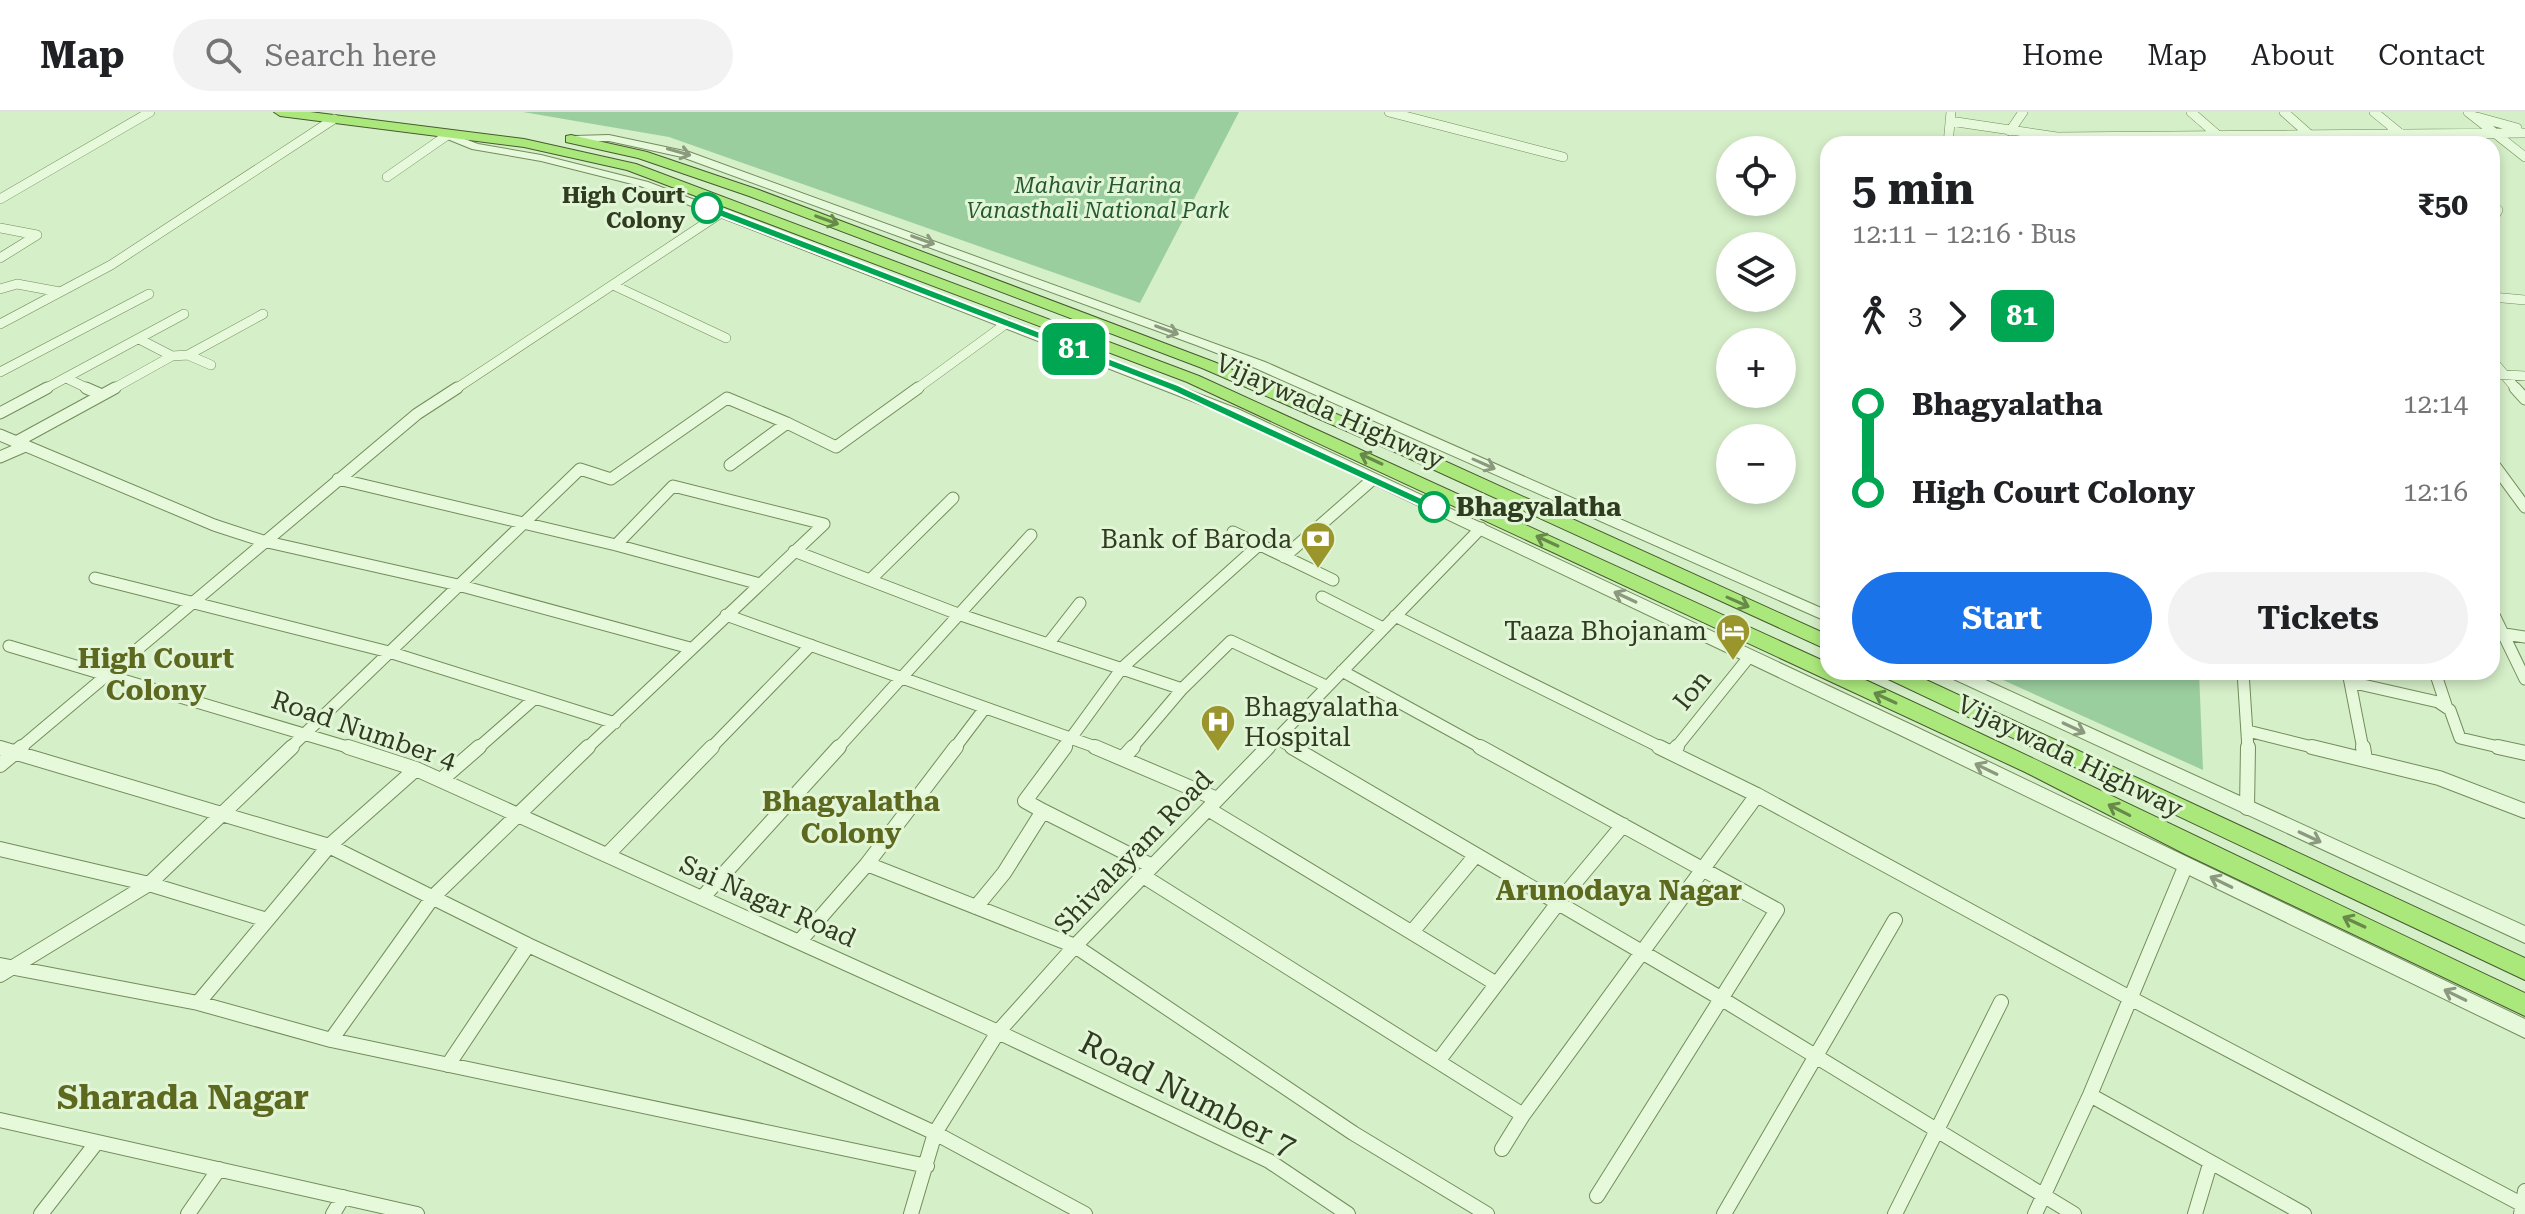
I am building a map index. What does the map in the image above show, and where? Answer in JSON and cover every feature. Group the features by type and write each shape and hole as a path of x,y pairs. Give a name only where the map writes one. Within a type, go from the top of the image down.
{"highway":[{"name":"Vijaywada Highway","path":"280,112 565,151 665,178 1193,379 1820,668"},
{"name":"Vijaywada Highway","path":"371,112 574,139 642,155 726,183 1208,365 1401,448 1820,639"},
{"name":"Vijaywada Highway","path":"1846,680 2033,766 2193,847 2525,1005"},
{"name":"Vijaywada Highway","path":"1908,680 2525,969"},
{"path":"2397,943 2405,913"}],"street":[{"path":"0,199 150,112"},
{"path":"1389,112 1563,157"},
{"path":"2010,131 2023,112"},
{"path":"2191,112 2218,136"},
{"path":"2284,112 2311,136 2525,131"},
{"path":"2374,112 2403,136"},
{"path":"2471,114 2525,131"},
{"path":"2471,114 2499,136"},
{"path":"1951,117 2010,131 2049,136"},
{"path":"0,324 111,265 334,119"},
{"path":"387,177 445,135 476,147 541,158 644,184 1233,412 2525,1029"},
{"path":"2500,137 2525,157"},
{"path":"574,139 609,138 685,154 1187,337 1274,371 1820,613"},
{"path":"409,148 424,150"},
{"path":"0,765 417,414 721,213"},
{"path":"0,228 37,235 0,258"},
{"path":"0,289 17,284 60,292"},
{"path":"613,285 726,338"},
{"path":"0,372 149,294"},
{"path":"2500,298 2525,300"},
{"path":"0,413 184,314"},
{"path":"0,457 172,356 188,355 263,314"},
{"path":"4,970 149,884 580,469 611,479 727,398 836,447 1007,323"},
{"path":"139,339 172,356"},
{"path":"188,355 211,365"},
{"path":"2500,369 2525,399"},
{"path":"2500,374 2525,376"},
{"path":"66,378 102,395"},
{"path":"730,465 787,423"},
{"path":"0,435 214,525 263,541 458,585 690,648"},
{"path":"2500,473 2525,507"},
{"path":"338,479 616,545 760,584"},
{"path":"1284,557 1373,479"},
{"path":"331,1040 433,897 690,648 824,524 673,486 616,545"},
{"path":"870,580 953,498"},
{"name":"Shivalayam Road","path":"911,1214 935,1133 998,1032 1075,946 1481,528"},
{"path":"1233,532 1333,580"},
{"path":"702,898 1031,535"},
{"path":"1260,544 1122,668 1025,801 1148,871 1523,1115"},
{"path":"794,551 958,614 1182,689"},
{"path":"95,578 389,652 615,723"},
{"path":"1322,597 1383,628"},
{"path":"1048,644 1080,603"},
{"path":"726,615 1124,757 1213,804 1495,983"},
{"path":"1395,616 1757,795 2130,998 2524,1204"},
{"path":"2500,624 2525,679"},
{"path":"2500,633 2525,637"},
{"path":"1124,757 1182,689 1231,641 1326,686"},
{"path":"607,855 811,645"},
{"name":"Road Number 4","path":"9,646 306,733 416,769 517,814"},
{"name":"Ion","path":"1672,753 1749,657"},
{"path":"1342,671 1777,910 1597,1196"},
{"path":"1970,680 2525,935"},
{"path":"2244,680 2248,731 2247,808"},
{"path":"2350,680 2365,759"},
{"path":"2359,680 2446,705"},
{"path":"2438,680 2460,738 2525,753"},
{"path":"441,780 535,698"},
{"path":"799,942 867,864 985,708"},
{"path":"2248,731 2439,778 2525,811"},
{"path":"1277,738 1722,999 2074,1214"},
{"path":"0,748 329,846 528,945 935,1133 1085,1214"},
{"path":"198,1003 329,846 416,769"},
{"path":"1502,1149 1641,951 1757,795"},
{"path":"976,907 1004,873 1043,811"},
{"name":"Sai Nagar Road","path":"517,814 998,1032"},
{"path":"1439,1060 1495,983 1623,825"},
{"path":"0,849 149,884 267,920"},
{"path":"1412,932 1476,855"},
{"path":"867,864 1075,946 1353,1133 1487,1214"},
{"path":"2035,1214 2090,1095 2186,865"},
{"path":"1724,1214 1895,920"},
{"path":"448,1065 528,945"},
{"path":"4,970 198,1003 331,1040 927,1166"},
{"path":"1895,1214 2001,1002"},
{"name":"Road Number 7","path":"998,1032 1269,1161 1348,1214"},
{"path":"2090,1095 2304,1214"},
{"path":"0,1120 417,1214"},
{"path":"41,1214 97,1142"},
{"path":"2195,1214 2210,1164"},
{"path":"188,1214 219,1169"},
{"path":"333,1214 343,1197"}],"green space":[{"name":"Mahavir Harina Vanasthali National Park","path":"523,112 1239,112 1140,303 669,137"},
{"path":"2003,680 2199,680 2203,770"}],"bus line":[{"name":"81","path":"707,208 1233,412 1434,507"}],"place":[{"name":"High Court Colony","path":"707,208"},
{"name":"Bhagyalatha","path":"1434,507"},
{"name":"Bank of Baroda","path":"1318,570"},
{"name":"Taaza Bhojanam","path":"1733,662"},
{"name":"Bhagyalatha Hospital","path":"1218,753"}],"district":[{"name":"High Court Colony","path":"156,674"},
{"name":"Bhagyalatha Colony","path":"851,817"},
{"name":"Arunodaya Nagar","path":"1619,890"},
{"name":"Sharada Nagar","path":"183,1097"}]}
